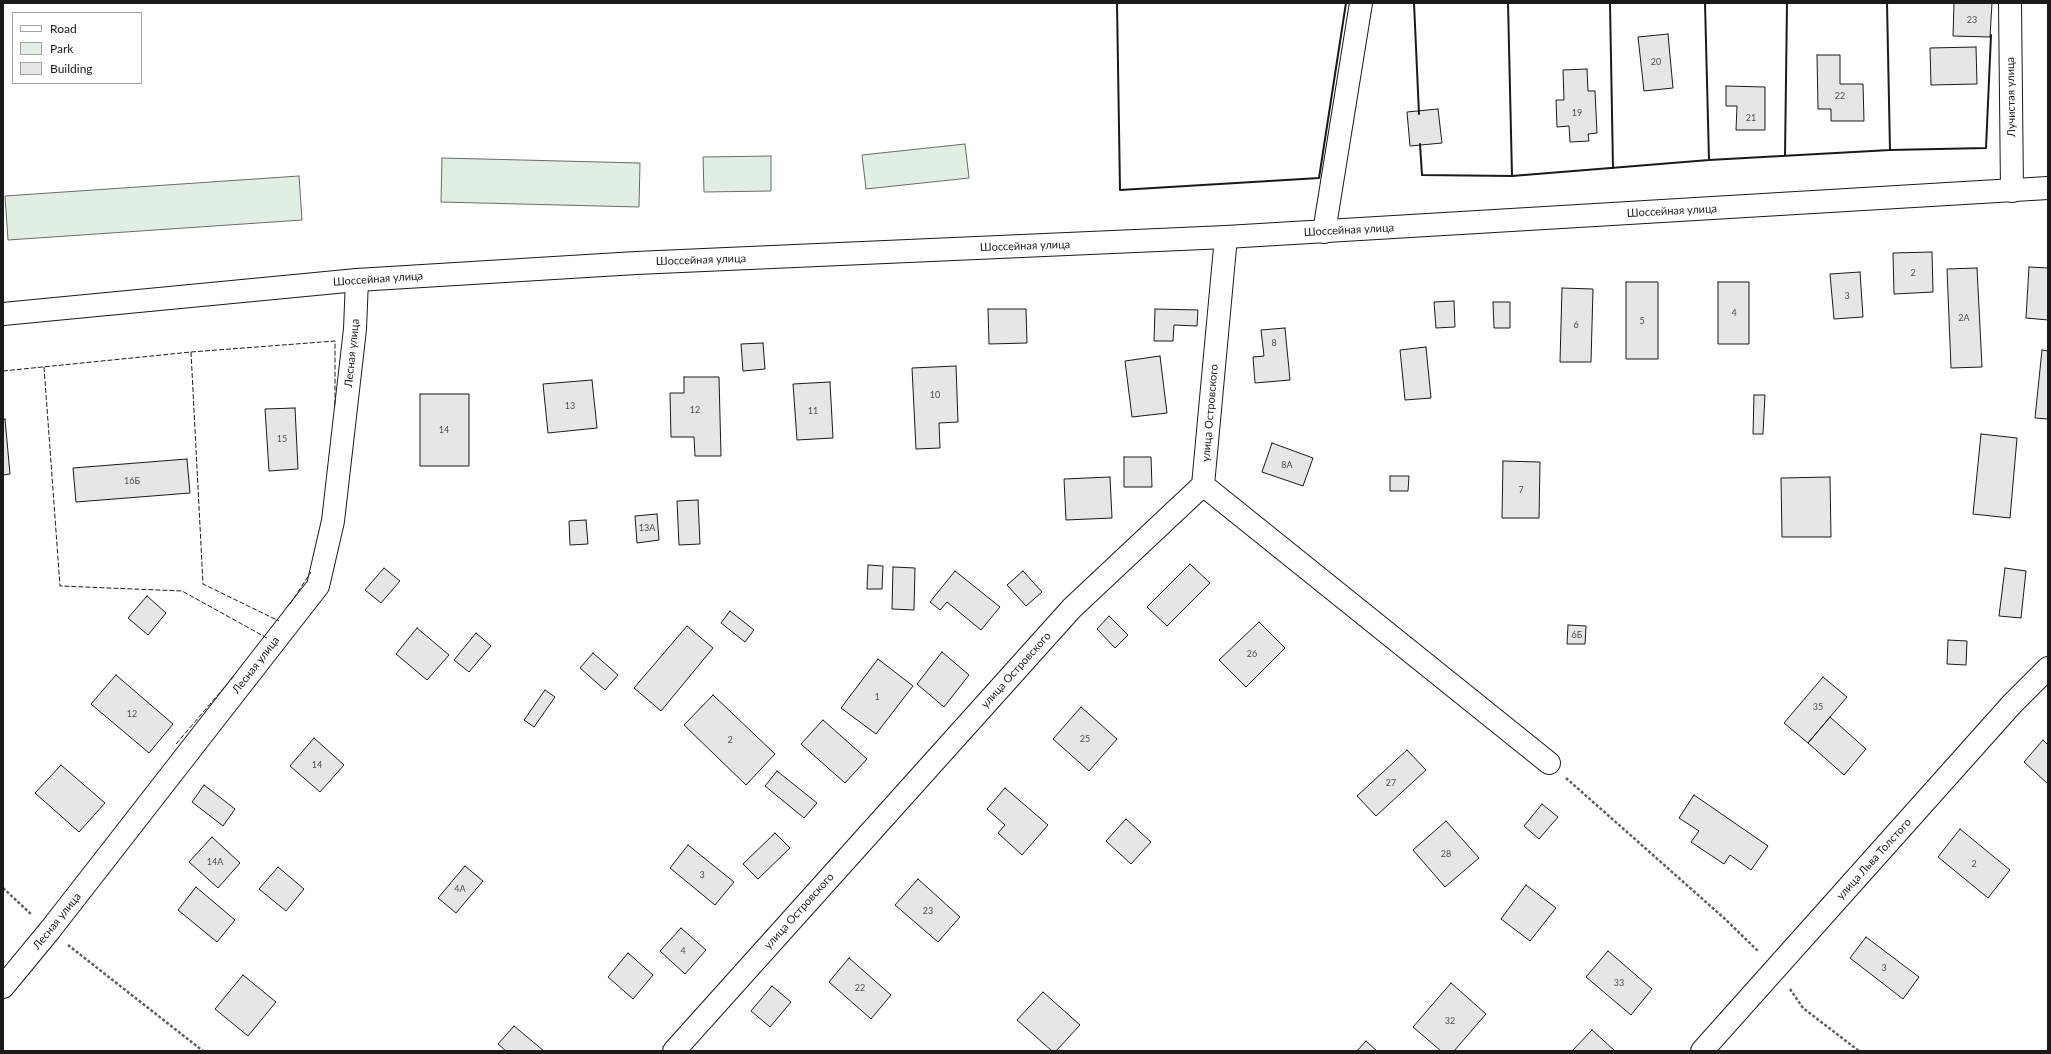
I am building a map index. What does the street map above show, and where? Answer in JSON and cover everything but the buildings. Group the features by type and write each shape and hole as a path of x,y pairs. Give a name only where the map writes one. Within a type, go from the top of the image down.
{"street":[{"path":"1324,232 1361,3"},
{"name":"Лучистая улица","path":"2010,3 2012,190"},
{"name":"Шоссейная улица","path":"3,314 357,280 636,263 1324,232 2048,188"},
{"name":"улица Островского","path":"674,1051 1072,608 1203,485 1226,237"},
{"name":"Лесная улица","path":"3,987 50,930 318,586 333,521 355,329 357,280"},
{"path":"1203,485 1550,763"},
{"name":"улица Льва Толстого","path":"1702,1051 2012,704 2048,668"}],"path":[{"path":"1550,763 1724,918 1776,969 1803,1008 1859,1051"},
{"path":"3,888 50,930 203,1051"}],"green space":[{"path":"965,144 969,178 866,189 862,155"},
{"path":"771,156 771,191 704,192 703,157"},
{"path":"442,158 640,163 639,207 441,202"},
{"path":"299,176 302,220 8,240 5,196"}],"fence":[{"path":"3,371 191,352 335,341 335,407"},
{"path":"191,352 203,584 279,621"},
{"path":"44,367 60,586 182,591 267,638"},
{"path":"290,604 311,572"},
{"path":"176,744 234,676"}],"wall":[{"path":"1117,3 1120,190 1319,178 1346,3"},
{"path":"1414,3 1419,114"},
{"path":"1508,3 1512,176"},
{"path":"1610,3 1613,168"},
{"path":"1705,3 1709,160"},
{"path":"1785,156 1787,3"},
{"path":"1887,3 1890,150"},
{"path":"1420,144 1422,175 1512,176 1709,160 1890,150 1986,148 1991,35"}]}
